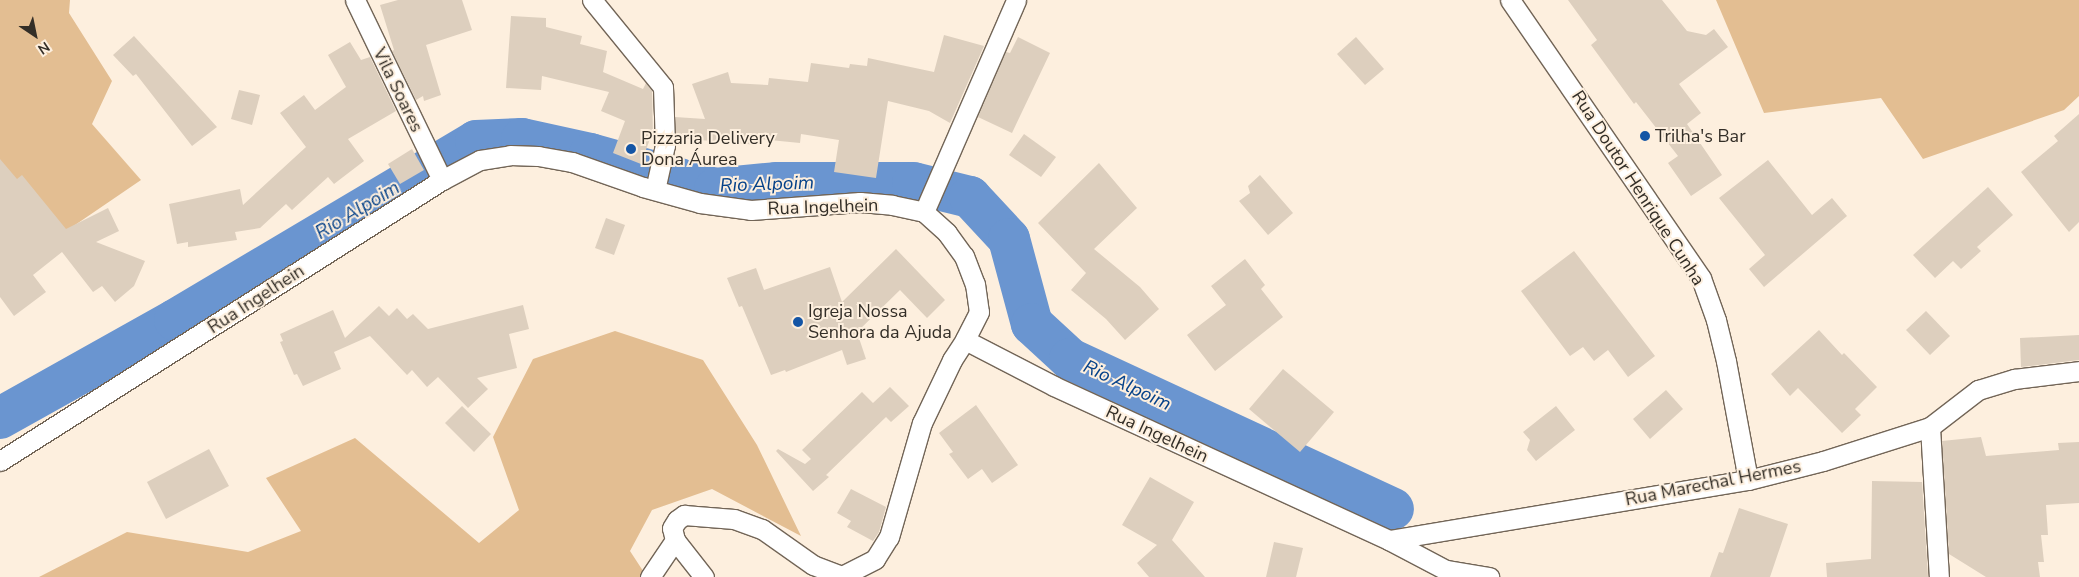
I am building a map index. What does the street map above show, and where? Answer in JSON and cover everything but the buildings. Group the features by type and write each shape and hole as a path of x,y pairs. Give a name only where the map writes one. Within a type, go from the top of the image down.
{"street":[{"name":"Vila Soares","path":"355,0 442,179"},
{"path":"592,0 663,87 665,145 655,189"},
{"path":"924,211 1016,0"},
{"name":"Rua Doutor Henrique Cunha","path":"1510,0 1701,278 1716,320 1726,361 1748,480"},
{"name":"Rua Ingelhein","path":"0,461 442,179 480,160 510,155 572,162 700,203 751,210 860,202 924,211 948,233 964,256 976,284 979,312 965,340 1054,386 1389,540 1446,570 1489,577"},
{"path":"704,577 675,540 672,528 684,514 710,515 734,519 762,529 813,565 842,576 875,559 889,537 922,423 952,360 965,340"},
{"name":"Rua Marechal Hermes","path":"1389,540 1748,480 1823,461 1930,427 1978,390 2014,379 2079,371"},
{"path":"1930,427 1939,577"},
{"path":"650,577 675,540"}],"shaded area":[{"path":"0,0 70,0 69,13 112,81 92,124 141,180 56,238 0,190"},
{"path":"1716,0 2079,0 2079,96 2064,110 1923,159 1881,98 1764,113"},
{"path":"615,331 703,360 757,445 801,536 712,489 652,510 630,551 647,577 39,577 127,532 248,552 301,531 266,478 355,438 479,543 519,510 493,437 533,359"}],"waterway":[{"name":"Rio Alpoim","path":"0,418 175,320 476,141 522,139 590,154 715,189 776,183 913,183 970,197 1009,239 1032,324 1070,359 1393,509"}],"place":[{"name":"Trilha's Bar","path":"1645,136"},
{"name":"Pizzaria Delivery Dona Áurea","path":"631,149"},
{"name":"Igreja Nossa Senhora da Ajuda","path":"798,322"}]}
